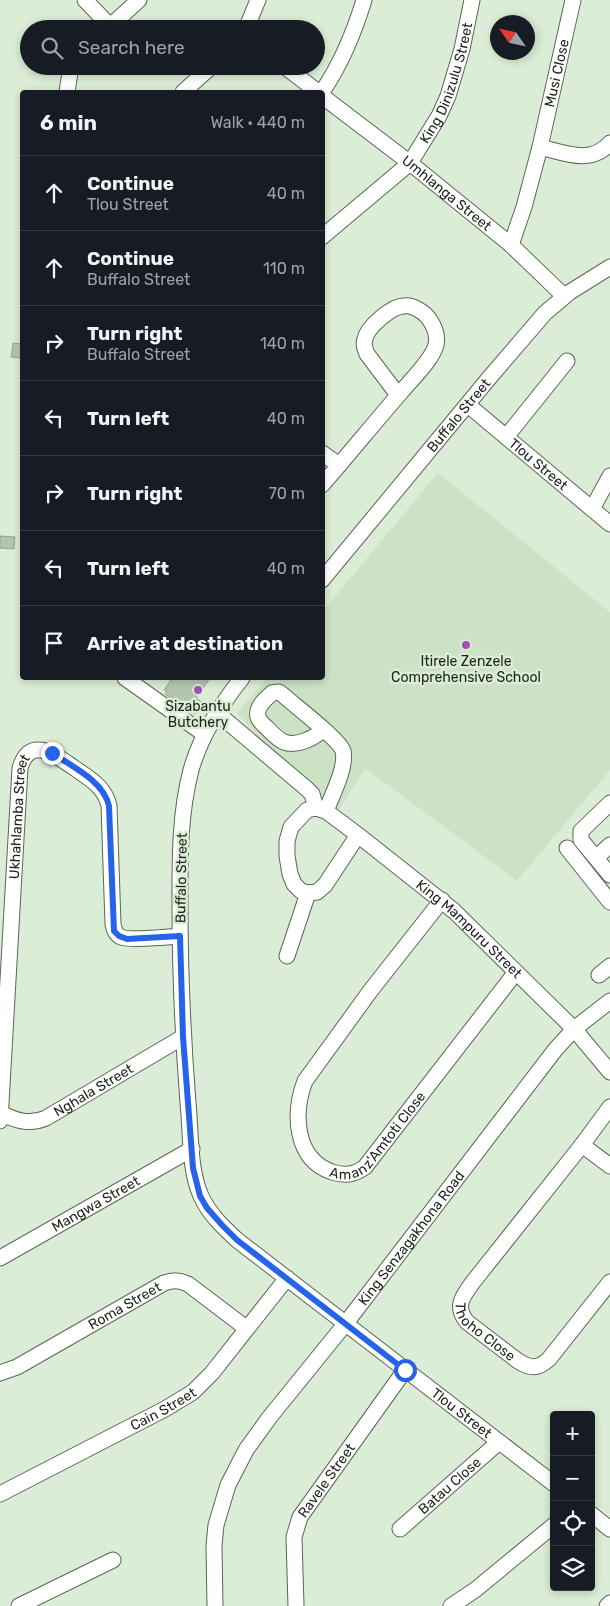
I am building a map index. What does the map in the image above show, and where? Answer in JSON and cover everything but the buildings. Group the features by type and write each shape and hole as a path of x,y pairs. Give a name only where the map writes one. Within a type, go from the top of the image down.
{"street":[{"path":"85,0 102,20"},
{"path":"116,20 139,0"},
{"path":"250,20 258,0"},
{"path":"323,90 337,68 348,44 364,0"},
{"name":"King Dinizulu Street","path":"325,234 410,163 434,124 448,96 462,49 472,0"},
{"name":"Musi Close","path":"511,245 524,207 540,147 573,0"},
{"path":"67,90 70,75"},
{"path":"185,90 202,75"},
{"path":"296,75 315,90"},
{"name":"Umhlanga Street","path":"325,98 410,163 511,245 564,296"},
{"path":"540,147 585,157 601,152 610,143"},
{"name":"Buffalo Street","path":"325,576 546,314 564,296 610,267"},
{"path":"325,481 339,465 398,395 427,360 436,345 436,333 426,316 419,310 404,306 396,307 380,319 369,329 364,340 367,354 398,395"},
{"path":"506,437 567,361"},
{"name":"Tlou Street","path":"468,405 610,524"},
{"path":"325,455 339,465"},
{"path":"592,509 610,476"},
{"path":"128,680 204,734"},
{"name":"Buffalo Street","path":"241,680 204,734 191,770 182,820 179,851 183,1037 193,1168 200,1196 210,1212 237,1240 346,1323"},
{"name":"King Mampuru Street","path":"217,713 307,789 321,809 442,900 574,1028 610,1072"},
{"path":"323,730 339,744 343,752 343,766 321,809 307,810 291,827 288,841 290,874 294,884 301,891 308,893 317,892 325,884 358,835"},
{"name":"Ukhahlamba Street","path":"0,1121 20,768 29,753 41,750 52,753 96,783 107,797 109,806 113,924 117,934 127,939 180,936"},
{"path":"610,803 581,830 581,840 610,875"},
{"path":"596,858 610,845"},
{"path":"567,848 610,902"},
{"path":"287,956 308,893"},
{"name":"Amanz'Amtoti Close","path":"442,900 371,990 305,1081 299,1097 298,1128 302,1144 316,1162 325,1169 340,1174 357,1173 365,1167 516,972"},
{"name":"King Senzagakhona Road","path":"215,1606 214,1546 216,1525 228,1485 246,1450 555,1050 574,1028 610,1001"},
{"name":"Nghala Street","path":"1,1113 33,1123 46,1118 183,1037"},
{"path":"610,1107 582,1145 610,1166"},
{"name":"Thoho Close","path":"582,1145 473,1282 465,1293 460,1307 462,1315 479,1331 518,1361 533,1368 541,1366 549,1359 610,1282"},
{"name":"Mangwa Street","path":"0,1258 192,1149"},
{"name":"Cain Street","path":"0,1494 179,1401 207,1379 287,1278"},
{"name":"Roma Street","path":"0,1373 18,1367 164,1283 172,1281 188,1284 246,1328"},
{"name":"Tlou Street","path":"346,1323 550,1481"},
{"name":"Ravele Street","path":"296,1606 294,1538 300,1517 405,1370"},
{"name":"Batau Close","path":"400,1529 499,1442"},
{"path":"595,1517 610,1529"},
{"path":"450,1606 476,1590 550,1528"},
{"path":"19,1606 113,1560"},
{"path":"607,1606 610,1603"}],"shaded area":[{"name":"Itirele Zenzele Comprehensive School","path":"438,473 610,612 610,770 517,881 365,768 338,811 287,766 237,713 265,680 325,680 325,609"}],"place":[{"name":"Itirele Zenzele Comprehensive School","path":"466,645"},
{"name":"Sizabantu Butchery","path":"198,690"}],"route":[{"path":"52,753 96,783 107,797 109,806 114,931 122,938 127,939 180,936 183,1037 193,1168 200,1196 207,1208 237,1240 405,1370"}]}
